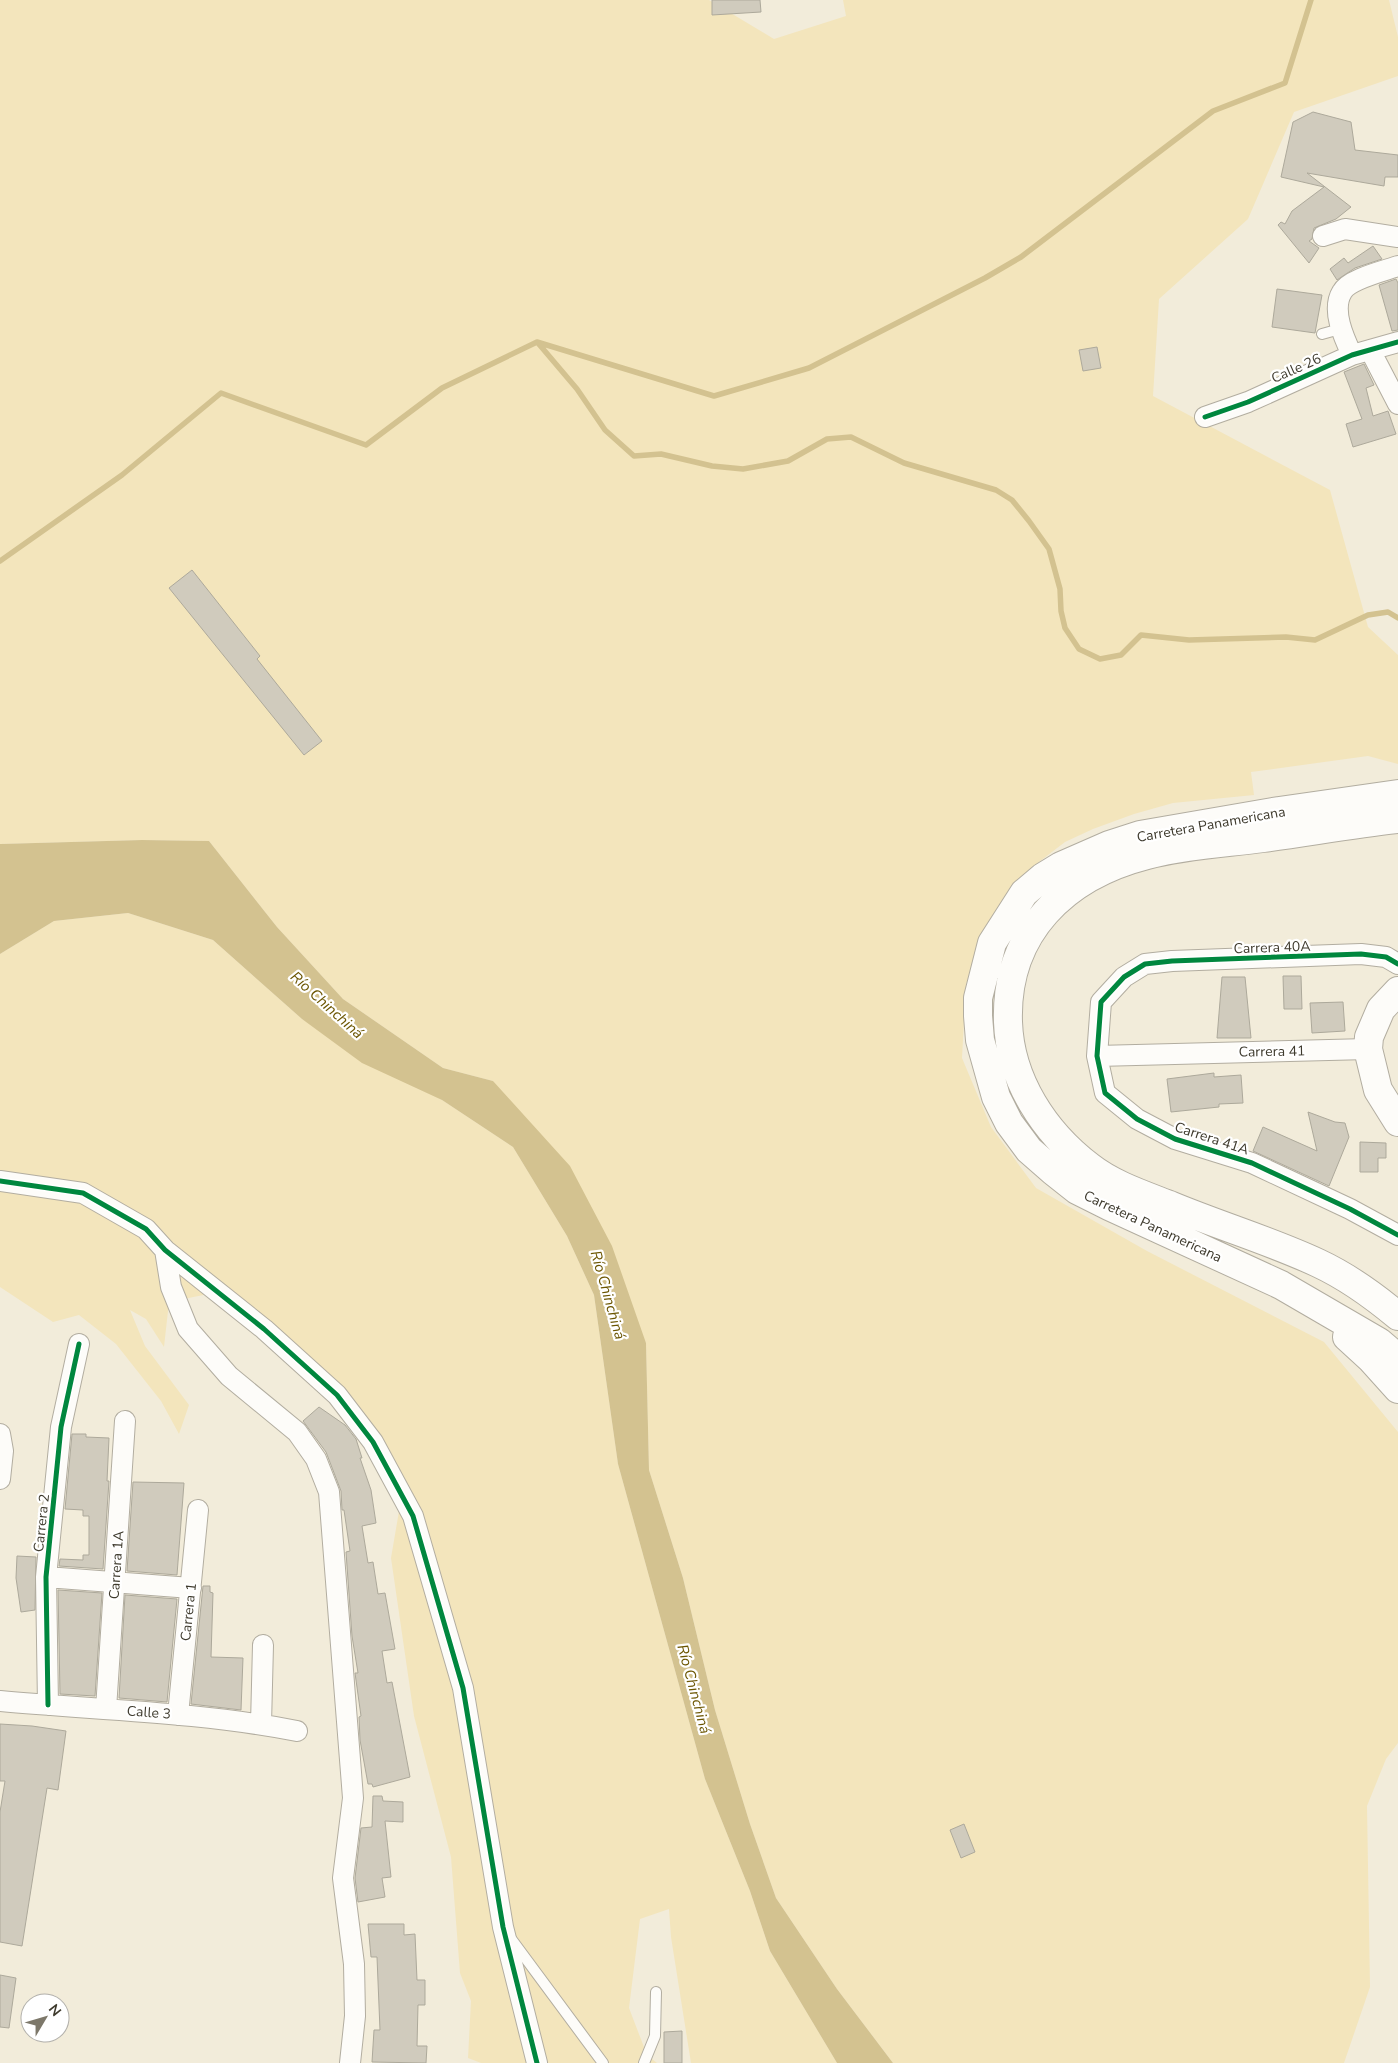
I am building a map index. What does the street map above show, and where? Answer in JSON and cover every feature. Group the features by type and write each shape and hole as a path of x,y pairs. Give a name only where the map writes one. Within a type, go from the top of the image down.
{"main road":[{"name":"Carretera Panamericana","path":"1398,794 1279,811 1140,835 1109,845 1061,866 1042,877 1024,893 1006,919 992,943 978,998 980,1040 996,1097 1009,1123 1035,1155 1077,1190 1281,1285 1380,1342 1398,1358"},
{"name":"Carretera Panamericana","path":"1398,819 1148,855 1107,868 1078,883 1063,895 1034,925 1018,955 1011,980 1008,1036 1023,1088 1039,1115 1064,1144 1091,1168 1133,1191 1320,1264 1378,1299 1398,1316"},
{"path":"1398,991 1381,1009 1369,1037 1398,1093"},
{"path":"1398,1017 1389,1031 1385,1046 1378,1055 1378,1090 1398,1122"},
{"path":"1312,1303 1371,1359 1398,1390"}],"street":[{"path":"1323,236 1344,229 1398,237"},
{"path":"1398,266 1357,281 1342,292 1331,331 1361,352 1398,404"},
{"name":"Calle 26","path":"1205,417 1248,402 1361,352 1398,342"},
{"name":"Carrera 40A","path":"1097,1056 1101,1002 1124,976 1144,964 1361,954 1386,957 1398,964"},
{"name":"Carrera 41","path":"1097,1056 1378,1055"},
{"name":"Carrera 41A","path":"1097,1056 1106,1093 1137,1120 1175,1139 1252,1163 1350,1209 1398,1235"},
{"path":"0,1181 83,1193 146,1230 165,1250 264,1329 337,1394 374,1442 413,1516 463,1688 503,1927 537,2063"},
{"path":"165,1250 171,1287 188,1329 229,1376 297,1432 316,1459 329,1492 352,1798 343,1878 354,1964 355,2016 350,2063"},
{"name":"Carrera 2","path":"48,1705 46,1577 61,1427 79,1344"},
{"name":"Carrera 1A","path":"106,1710 125,1421"},
{"path":"0,1434 3,1452 0,1479"},
{"name":"Carrera 1","path":"178,1714 198,1510"},
{"path":"46,1577 191,1588"},
{"path":"261,1724 263,1645"},
{"name":"Calle 3","path":"0,1701 178,1714 261,1724 297,1731"}],"lane":[{"path":"503,1927 603,2063"},
{"path":"644,2063 655,2036 656,1992"}],"shaded area":[{"path":"0,0 709,0 774,39 846,16 843,0 1389,0 1398,37 1398,76 1294,112 1248,219 1159,299 1153,396 1330,490 1368,627 1398,655 1398,764 1368,756 1251,772 1254,795 1173,803 1134,814 1093,829 1065,842 1031,868 1014,890 984,938 966,984 962,1058 991,1127 1036,1188 1147,1251 1324,1342 1398,1432 1398,1743 1386,1759 1367,1806 1370,1987 1344,2063 893,2063 837,1989 776,1898 750,1824 715,1710 683,1578 649,1470 646,1343 493,1081 443,1068 343,999 277,927 209,841 142,840 0,844"},
{"path":"128,913 213,940 302,1019 442,1100 513,1147 567,1236 594,1295 618,1464 705,1779 750,1891 770,1951 837,2063 691,2063 671,1937 669,1909 640,1919 629,2008 647,2055 657,2063 481,2063 468,2058 471,2001 460,1973 451,1857 414,1716 391,1558 404,1482 362,1411 223,1291 169,1302 164,1347 146,1319 130,1310 145,1346 189,1405 179,1434 161,1401 116,1344 79,1315 53,1322 0,1287 0,954 54,921"}],"water":[{"name":"Río Chinchiná","path":"142,840 209,841 277,927 343,999 443,1068 493,1081 570,1166 612,1246 646,1343 649,1470 683,1578 715,1710 750,1824 776,1898 837,1989 893,2063 837,2063 770,1951 750,1891 705,1779 618,1464 594,1295 567,1236 513,1147 442,1100 362,1063 302,1019 213,940 128,913 54,921 0,954 0,844"}],"building":[{"path":"712,0 760,0 761,12 712,15"},
{"path":"1313,112 1351,122 1355,150 1398,155 1398,177 1385,177 1384,186 1307,173 1351,207 1336,219 1314,228 1312,239 1309,241 1319,248 1309,263 1278,225 1281,222 1285,224 1292,211 1324,187 1281,177 1293,122"},
{"path":"1373,246 1382,259 1355,268 1337,280 1330,269 1344,258 1348,263"},
{"path":"1396,279 1398,283 1398,330 1392,331 1379,285"},
{"path":"1277,289 1322,295 1315,333 1272,327"},
{"path":"1097,347 1101,368 1083,371 1079,350"},
{"path":"1364,364 1374,385 1366,388 1373,416 1388,411 1396,434 1353,447 1346,424 1362,419 1344,372"},
{"path":"192,570 260,656 257,659 322,741 304,755 169,588"},
{"path":"1283,976 1301,976 1302,1009 1284,1009"},
{"path":"1222,977 1245,977 1251,1038 1217,1038"},
{"path":"1343,1002 1345,1031 1312,1033 1310,1003"},
{"path":"1214,1073 1214,1077 1241,1075 1243,1103 1219,1104 1219,1107 1171,1112 1167,1079"},
{"path":"1308,1112 1335,1122 1345,1123 1349,1137 1329,1186 1253,1151 1263,1127 1317,1151"},
{"path":"1360,1142 1386,1143 1386,1158 1378,1158 1378,1172 1360,1172"},
{"path":"319,1407 345,1425 356,1439 362,1458 360,1458 371,1490 376,1523 362,1526 368,1563 373,1562 378,1594 385,1593 395,1649 382,1651 387,1683 392,1682 410,1777 373,1787 372,1784 368,1784 360,1740 359,1717 361,1716 355,1673 358,1673 352,1636 346,1552 350,1551 344,1510 342,1510 341,1491 326,1452 303,1421"},
{"path":"72,1434 86,1434 86,1437 109,1438 107,1481 109,1481 103,1569 59,1566 60,1559 83,1560 83,1555 89,1555 89,1516 83,1516 83,1510 65,1509"},
{"path":"133,1482 184,1483 177,1575 127,1571"},
{"path":"17,1556 36,1557 35,1610 21,1612 16,1578"},
{"path":"203,1586 210,1586 210,1592 213,1593 211,1657 243,1658 241,1710 191,1704"},
{"path":"58,1590 102,1593 95,1696 60,1694"},
{"path":"125,1595 177,1599 167,1702 119,1698"},
{"path":"0,1724 66,1731 58,1790 47,1788 22,1946 0,1942 0,1812 5,1781 0,1781"},
{"path":"373,1796 382,1796 383,1801 403,1802 403,1822 385,1821 391,1877 382,1878 385,1897 358,1902 355,1878 361,1828 372,1827"},
{"path":"964,1824 975,1852 961,1858 950,1830"},
{"path":"368,1924 404,1924 404,1935 415,1934 417,1980 425,1980 425,2005 418,2005 417,2046 427,2046 426,2063 372,2062 374,2030 380,2030 377,1957 371,1957"},
{"path":"0,1975 16,1978 9,2028 0,2027"},
{"path":"682,2031 682,2063 664,2063 664,2032"}],"waterway":[{"path":"0,561 122,475 221,393 366,445 442,388 537,342 714,396 809,368 985,278 1021,257 1213,111 1285,83 1311,0"},
{"path":"538,343 577,389 605,430 634,456 661,454 712,466 743,469 788,461 827,439 851,437 904,463 996,490 1012,500 1049,549 1060,589 1061,611 1065,628 1079,649 1100,659 1121,655 1141,635 1189,640 1286,637 1315,640 1368,615 1388,612 1398,618"}],"cycle path":[{"path":"1205,417 1248,402 1352,355 1398,342"},
{"path":"1398,964 1386,957 1361,954 1172,961 1145,964 1124,977 1101,1002 1097,1056 1105,1093 1137,1119 1175,1139 1252,1163 1350,1209 1398,1235"},
{"path":"0,1181 83,1193 146,1229 165,1250 264,1329 337,1395 373,1442 413,1516 463,1688 503,1927 537,2063"},
{"path":"48,1705 46,1577 61,1427 79,1344"}]}
